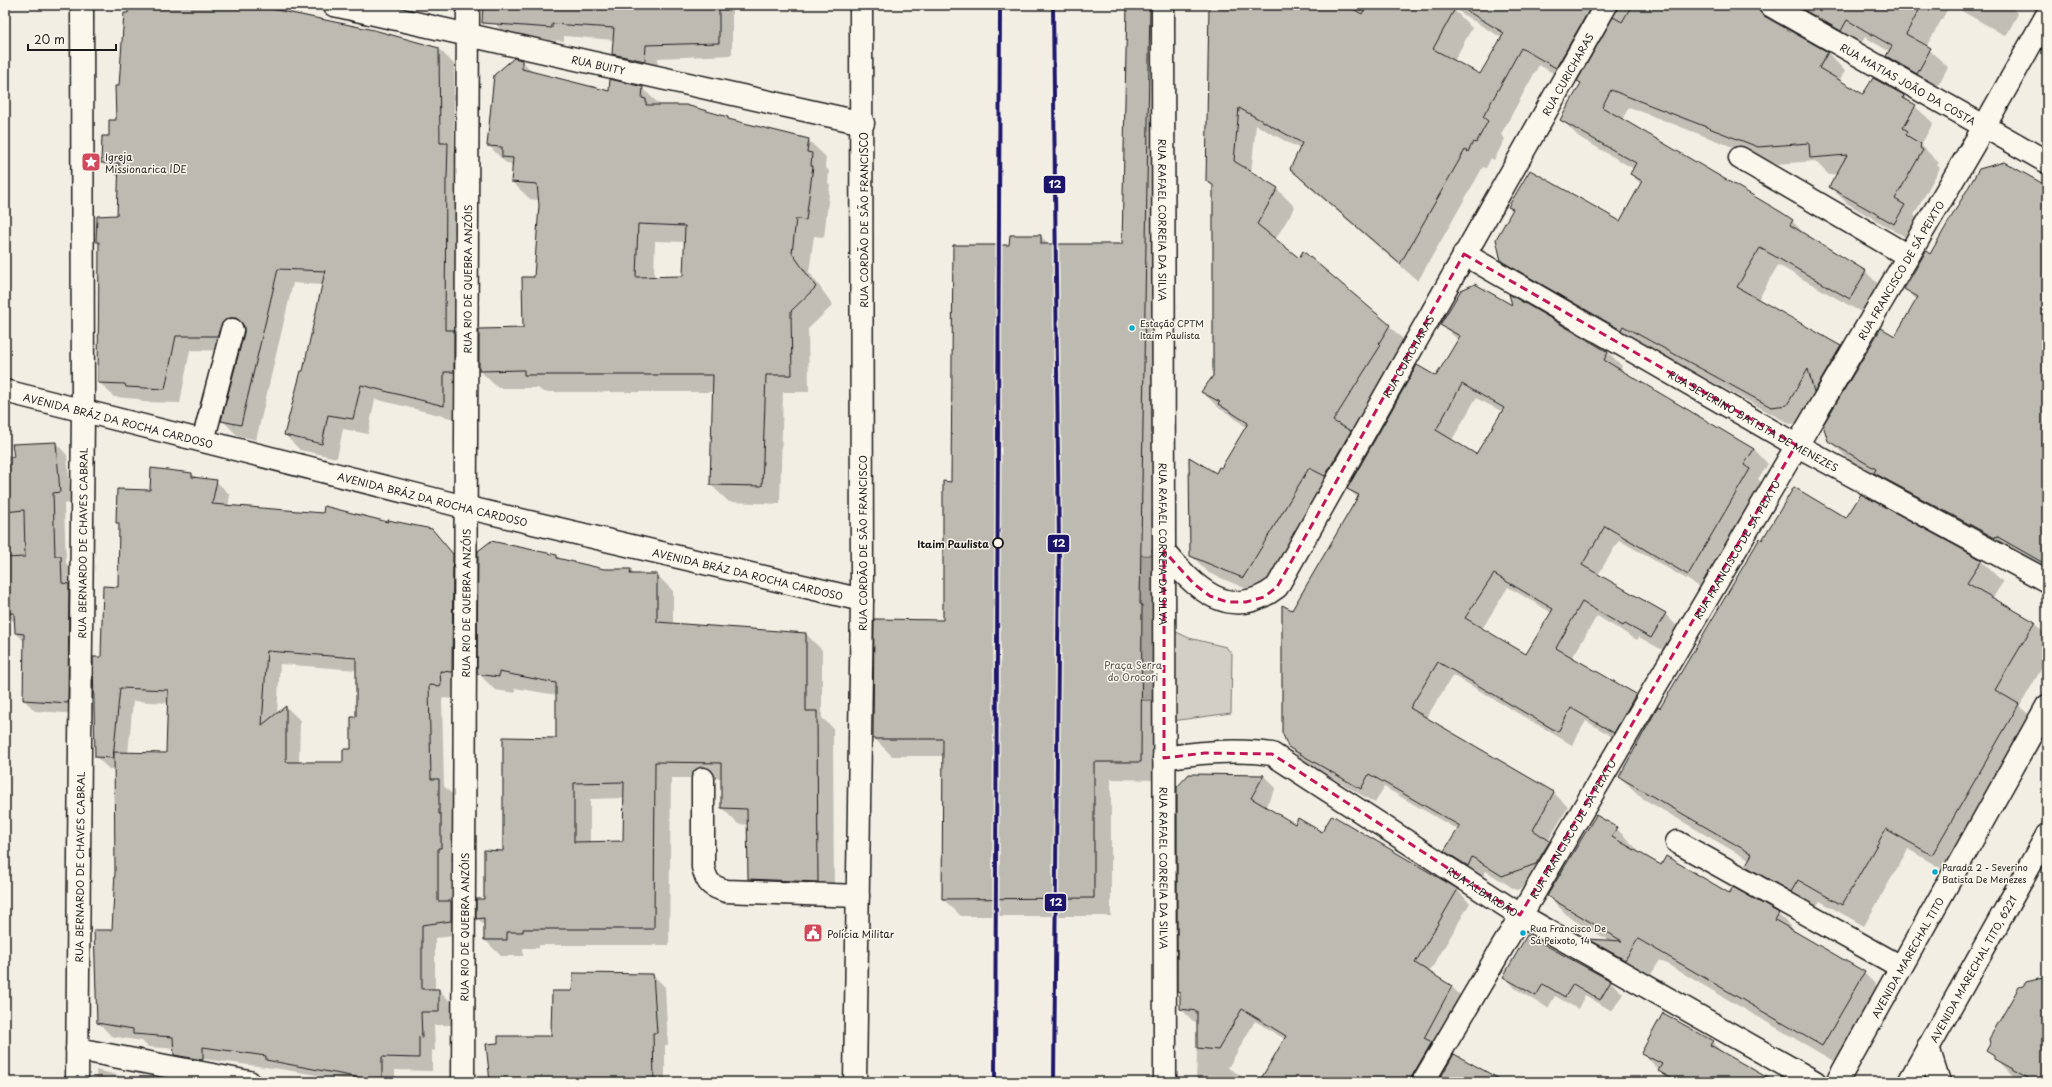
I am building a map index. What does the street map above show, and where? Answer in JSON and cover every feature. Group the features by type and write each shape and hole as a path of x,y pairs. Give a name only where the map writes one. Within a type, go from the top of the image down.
{"street":[{"name":"RUA BERNARDO DE CHAVES CABRAL","path":"77,1082 83,410 82,5"},
{"name":"RUA BUITY","path":"334,5 862,123"},
{"name":"RUA RIO DE QUEBRA ANZÓIS","path":"463,1082 468,5"},
{"name":"RUA CORDÃO DE SÃO FRANCISCO","path":"855,1082 862,600 861,5"},
{"name":"RUA RAFAEL CORREIA DA SILVA","path":"1163,5 1165,1082"},
{"name":"RUA CURICHARAS","path":"1164,551 1194,584 1210,596 1227,602 1246,602 1264,597 1277,587 1606,5"},
{"name":"RUA MATIAS JOÃO DA COSTA","path":"1770,5 2047,162"},
{"name":"RUA FRANCISCO DE SÁ PEIXTO","path":"1423,1082 1984,127 2047,15"},
{"path":"1740,158 1908,256"},
{"name":"RUA SEVERINO BATISTA DE MENEZES","path":"1464,254 1796,445 2047,581"},
{"path":"203,441 232,330"},
{"name":"AVENIDA BRÁZ DA ROCHA CARDOSO","path":"5,391 465,507 862,600"},
{"name":"AVENIDA MARECHAL TITO","path":"1837,1082 2047,706"},
{"name":"RUA ALBARDÃO","path":"1164,758 1205,753 1246,752 1272,754 1520,915 1815,1082"},
{"path":"703,779 703,867 706,880 715,887 726,891 858,896"},
{"name":"AVENIDA MARECHAL TITO, 6221","path":"1909,1082 2047,835"},
{"path":"1677,842 1901,967"},
{"path":"1928,1047 1940,1082"},
{"path":"77,1049 249,1082"}],"highlighted area":[{"path":"1464,254 1796,445 1520,915 1272,754 1205,753 1164,758 1164,551 1194,584 1210,596 1227,602 1246,602 1264,597 1277,587"}],"green space":[{"name":"Praça Serra do Orocori","path":"1161,555 1168,628 1189,638 1226,647 1232,654 1231,713 1172,721 1159,700 1103,701 1101,556"}],"building":[{"path":"128,5 252,5 374,30 439,48 440,143 448,143 446,179 445,330 454,330 454,372 444,372 444,406 361,385 353,419 328,415 322,444 284,435 301,371 303,371 325,271 278,269 241,425 221,421 244,333 244,326 236,318 229,318 223,322 217,336 176,336 165,389 126,387 125,384 98,383 99,242 96,242 97,216 117,215 119,163 101,163 102,136 109,136 109,120 116,120 115,86 119,86 124,13 128,13"},
{"path":"483,5 719,5 719,43 646,45 645,61 612,54 614,28 552,24 552,28 482,23"},
{"path":"1127,5 1150,5 1140,604 1142,605 1141,762 1094,762 1094,898 942,899 943,739 873,739 874,619 943,620 943,481 951,482 953,245 1009,245 1010,235 1041,235 1041,244 1122,244"},
{"path":"1209,5 1346,5 1362,14 1367,5 1457,5 1592,5 1556,68 1521,48 1483,117 1488,121 1476,143 1473,142 1468,152 1465,150 1400,264 1290,169 1302,143 1239,108 1234,161 1278,188 1257,224 1299,258 1303,251 1390,325 1379,343 1381,345 1333,421 1351,431 1325,476 1309,468 1243,578 1190,556 1189,457 1216,473 1219,467 1221,468 1248,423 1218,404 1220,402 1201,392 1213,376 1213,185 1206,181","holes":["1457,5 1504,33 1480,74 1433,49"]},
{"path":"1632,5 1758,5 1759,11 1764,16 1828,52 1819,68 1863,94 1873,78 1904,95 1903,98 1916,105 1903,128 1908,131 1906,135 1921,144 1920,148 1923,150 1895,199 1905,205 1894,224 1829,187 1847,155 1810,158 1809,143 1758,147 1611,90 1602,107 1781,212 1793,220 1790,225 1866,271 1850,299 1760,248 1737,287 1841,346 1814,392 1808,369 1787,405 1771,407 1623,326 1621,330 1501,261 1496,239 1513,209 1508,207 1530,170 1620,221 1642,181 1630,174 1636,163 1560,120 1581,83 1577,81 1613,17 1622,22"},
{"path":"1795,5 1922,5 1906,34 1931,48 1917,74 1886,56 1892,46 1847,20 1841,31"},
{"path":"514,58 522,60 522,69 609,91 610,79 643,87 642,98 646,99 646,105 686,105 728,117 728,119 809,139 807,152 812,153 811,166 813,166 806,220 796,219 792,253 816,287 791,311 792,375 766,375 762,486 710,485 713,375 524,375 524,370 479,371 479,329 523,328 522,277 534,277 539,205 537,184 511,182 513,158 502,157 502,147 487,146 494,75","holes":["638,224 685,226 683,276 636,277"]},
{"path":"2004,162 2047,186 2047,565 1996,536 1995,538 1874,473 1876,469 1828,441 1823,425 1881,328 1895,336 1918,297 1904,289 1926,251 1930,254 1979,169"},
{"path":"1475,284 1512,305 1509,294 1608,352 1604,360 1754,449 1744,465 1750,469 1688,575 1605,526 1582,565 1666,613 1651,638 1625,624 1623,626 1582,602 1556,648 1636,694 1614,733 1571,708 1558,732 1438,662 1410,708 1554,792 1533,830 1550,841 1536,864 1502,876 1472,857 1468,866 1444,851 1460,826 1369,774 1361,789 1288,747 1282,732 1282,605 1292,610 1359,495 1347,489 1417,365 1436,376 1460,336 1440,325 1461,290","holes":["1462,384 1504,408 1476,454 1436,430","1494,574 1553,609 1526,654 1465,618"]},
{"path":"56,442 60,492 53,493 55,556 61,556 62,583 69,584 68,703 23,700 24,634 15,633 14,613 5,613 5,558 25,557 24,510 5,512 5,458 14,457 12,444"},
{"path":"151,468 192,473 192,477 217,480 212,504 323,513 324,506 388,522 388,520 432,529 453,554 452,672 440,671 441,686 429,685 431,779 439,779 439,814 441,814 441,848 438,848 438,901 451,901 451,921 422,925 422,989 439,989 439,1012 421,1012 422,1038 419,1037 419,1058 382,1057 382,1082 266,1060 266,1056 203,1047 203,1060 174,1055 173,1037 133,1034 133,1029 97,1023 94,930 112,930 115,872 114,752 166,753 168,690 120,688 113,758 95,757 93,657 101,657 103,586 118,587 119,523 116,523 117,489 150,490","holes":["267,651 356,658 356,717 351,717 351,749 343,749 343,762 286,762 286,706 262,725"]},
{"path":"1794,487 1846,518 1861,494 1982,560 1967,583 2035,622 1995,690 2019,704 1932,855 1886,829 1842,905 1798,880 1791,892 1745,866 1752,854 1619,777 1658,707 1660,708 1760,538 1762,540"},
{"path":"491,541 557,555 557,558 604,569 631,569 630,574 657,574 657,622 806,633 806,711 817,711 818,882 748,879 747,809 721,808 721,763 655,762 654,929 523,929 523,932 507,932 507,940 484,940 484,918 476,919 476,899 484,899 484,850 503,851 503,737 556,738 556,683 499,672 499,677 477,674 478,551","holes":["624,782 623,841 574,842 574,783"]},
{"path":"1189,774 1264,775 1251,798 1295,824 1298,818 1322,832 1332,815 1458,889 1415,963 1452,986 1424,1038 1432,1042 1412,1076 1411,1082 1259,1082 1286,1036 1242,1009 1218,1050 1197,1048 1197,1011 1180,1009 1180,993 1177,992 1177,787"},
{"path":"1596,815 1617,827 1612,837 1661,865 1666,856 1729,893 1733,887 1779,913 1775,920 1865,972 1822,1046 1638,939 1625,960 1587,939 1622,941 1547,896"},
{"path":"1527,935 1611,981 1600,1000 1573,984 1565,997 1543,984 1536,996 1503,977"},
{"path":"573,973 653,974 657,1033 653,1033 654,1082 490,1082 486,1044 498,1043 498,1036 551,1036 552,991 572,991"},
{"path":"2047,977 2047,1082 2035,1082 1994,1059 1994,1056 1986,1051 1990,1044 1989,1039 2019,987 2023,986 2026,982"},
{"path":"1663,1013 1713,1041 1710,1045 1775,1082 1678,1082 1658,1071 1662,1064 1641,1053"},
{"path":"1454,1054 1505,1082 1438,1082"}],"transit line":[{"name":"12","path":"995,1082 1000,5"},
{"name":"12","path":"1053,5 1059,549 1054,1082"}],"place":[{"name":"Igreja Missionarica IDE","path":"91,162"},
{"name":"Estação CPTM Itaim Paulista","path":"1132,328"},
{"name":"Itaim Paulista","path":"998,543"},
{"name":"Parada 2 - Severino Batista De Menezes","path":"1935,872"},
{"name":"Polícia Militar","path":"813,933"},
{"name":"Rua Francisco De Sá Peixoto, 14","path":"1523,933"}]}
